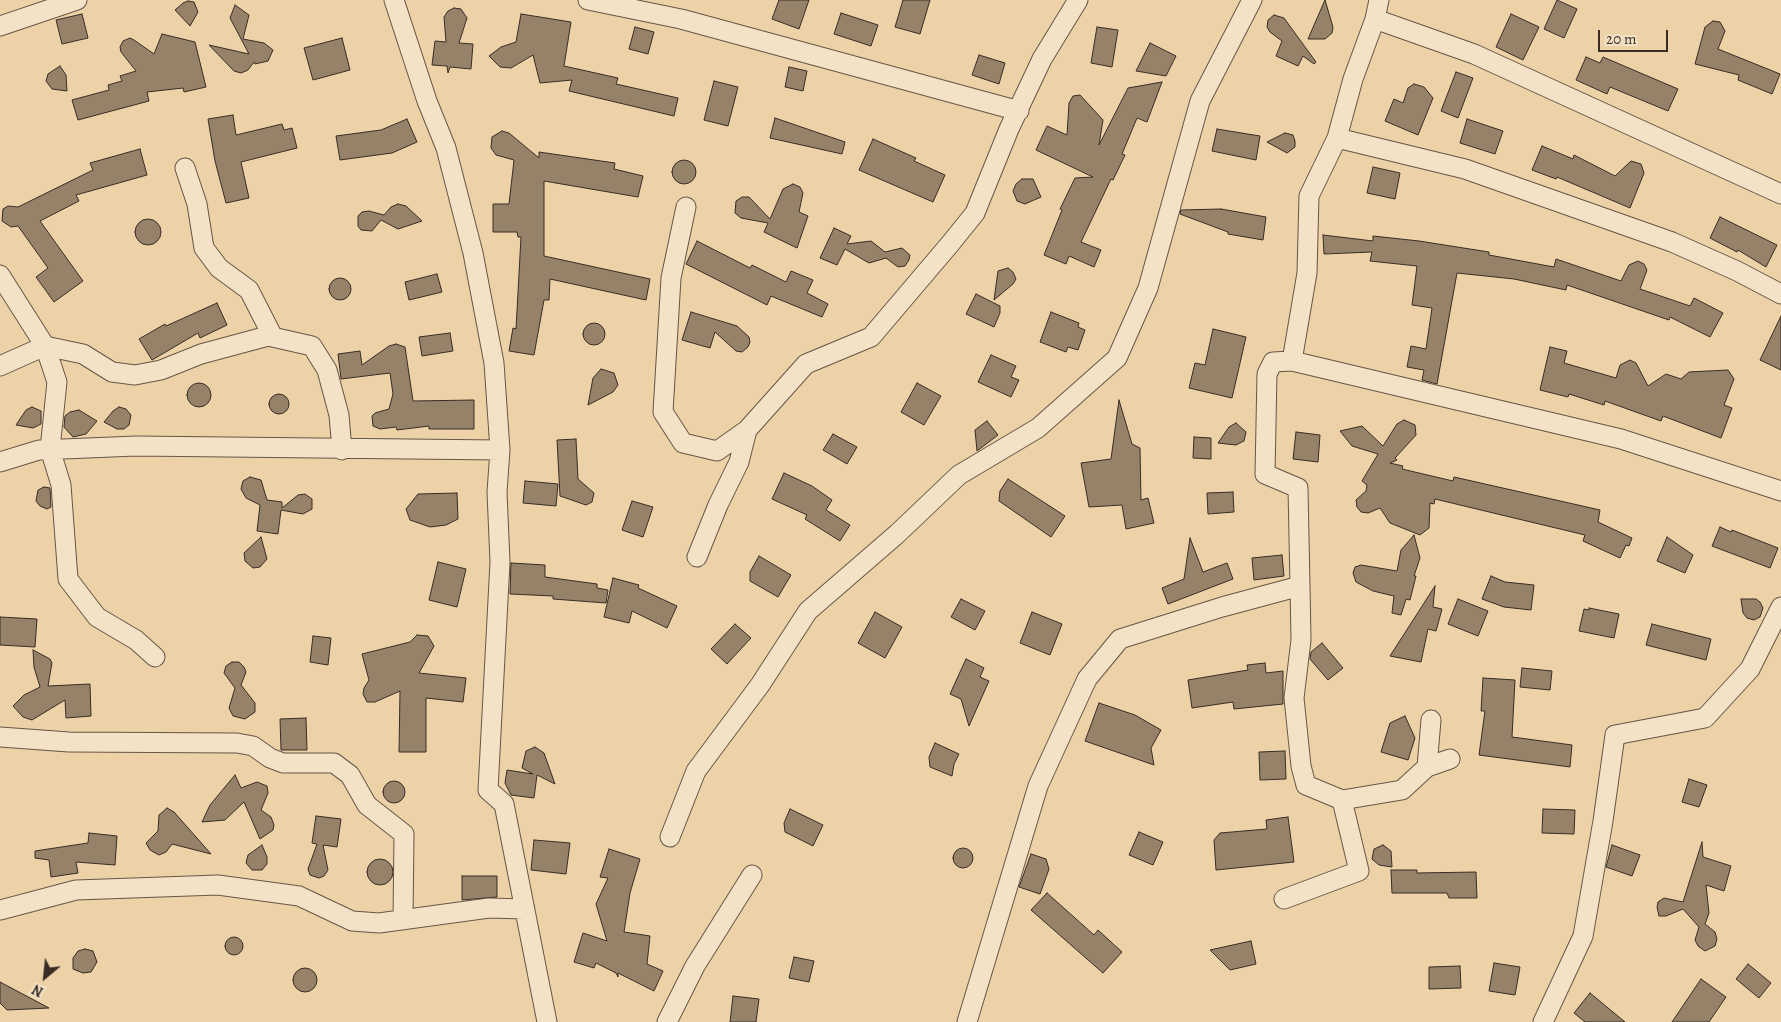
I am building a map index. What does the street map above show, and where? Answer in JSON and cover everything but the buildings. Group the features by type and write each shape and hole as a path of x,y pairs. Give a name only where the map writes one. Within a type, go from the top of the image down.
{"street":[{"path":"0,26 77,0"},
{"path":"394,0 427,101 446,148 473,253 494,363 500,450 497,492 500,562 488,790 504,804 547,1022"},
{"path":"588,0 681,19 1018,111"},
{"path":"686,207 671,278 663,412 683,443 717,451 747,430 806,364 871,337 975,213 1042,59 1078,0"},
{"path":"670,837 696,771 760,685 808,611 897,534 959,475 1038,428 1118,358 1148,288 1200,101 1252,0"},
{"path":"1292,361 1307,273 1309,196 1337,138 1353,79 1376,19 1378,0"},
{"path":"1376,19 1474,54 1781,194"},
{"path":"1337,138 1465,169 1672,242 1737,271 1781,294"},
{"path":"185,168 197,204 204,248 219,268 249,290 273,337"},
{"path":"0,275 45,346 57,382 50,450 60,485 68,579 97,617 136,640 155,657"},
{"path":"0,366 45,346 83,354 112,372 134,376 161,370 201,354 268,336 312,346 327,370 339,415 342,450"},
{"path":"1450,759 1427,767 1402,790 1342,800 1306,785 1301,766 1294,698 1301,640 1298,488 1265,474 1267,374 1272,362 1292,361 1621,439 1781,492"},
{"path":"697,557 718,505 739,462 747,430"},
{"path":"0,462 39,450 136,446 342,450 500,450"},
{"path":"967,1022 1038,786 1086,679 1120,640 1222,607 1300,586"},
{"path":"1543,1022 1582,936 1603,821 1615,735 1705,718 1750,669 1781,607"},
{"path":"1427,767 1431,720"},
{"path":"0,737 69,742 236,743 252,746 270,758 283,763 334,763 350,775 367,805 404,834 403,920"},
{"path":"1284,899 1359,871 1342,800"},
{"path":"667,1022 695,966 752,875"},
{"path":"0,910 76,890 218,886 299,896 352,921 379,923 489,908 525,909"}]}
